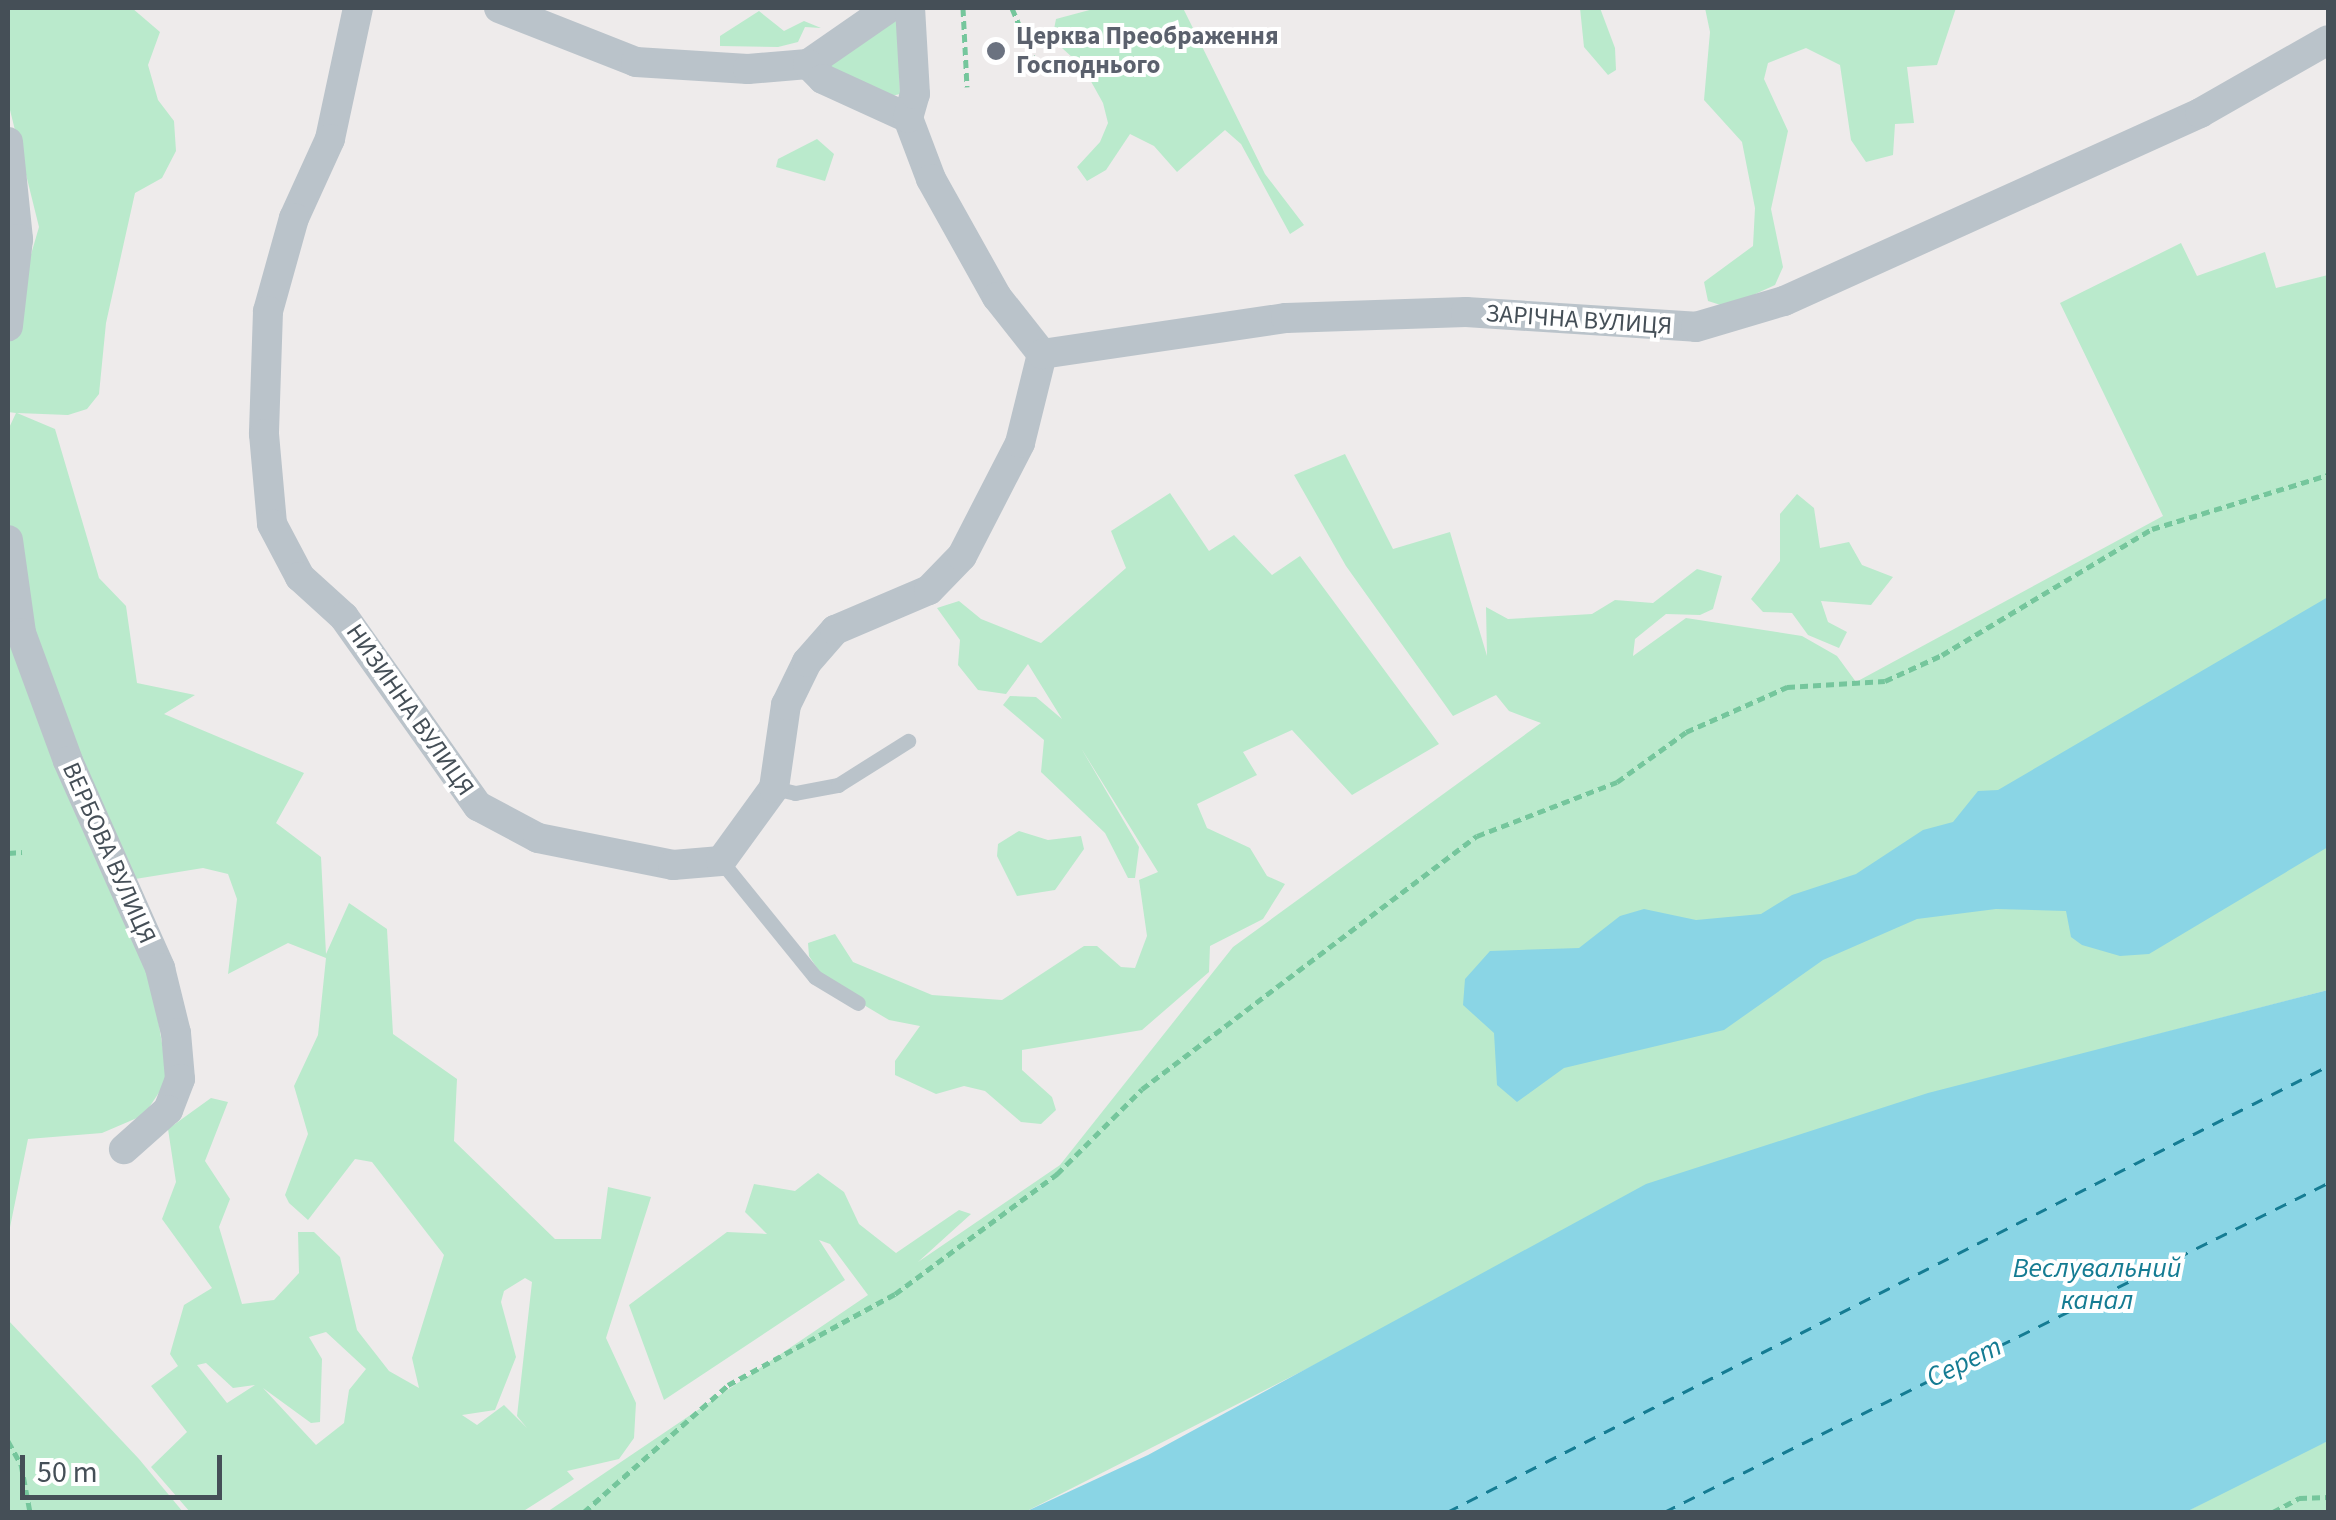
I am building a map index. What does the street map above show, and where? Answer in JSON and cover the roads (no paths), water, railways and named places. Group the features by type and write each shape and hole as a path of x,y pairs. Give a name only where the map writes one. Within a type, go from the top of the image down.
{"street":[{"name":"НИЗИННА ВУЛИЦЯ","path":"358,8 330,139 294,218 268,311 264,434 272,524 300,577 344,617 478,806 538,838 673,865 721,861"},
{"path":"499,8 636,62 748,70 808,64 889,8"},
{"path":"721,861 774,788 786,705 807,662 835,630 928,590 962,556 1020,443 1042,354 997,297 931,179 908,118 915,94 910,8"},
{"name":"ЗАРІЧНА ВУЛИЦЯ","path":"1042,354 1286,318 1466,312 1696,327 1784,301 2200,112 2328,40"},
{"path":"808,64 823,79 908,118"},
{"path":"8,142 18,238 8,326"},
{"name":"ВЕРБОВА ВУЛИЦЯ","path":"8,540 21,633 68,761 160,968 176,1033 180,1080 168,1110 124,1149"}],"lane":[{"path":"774,788 794,793 838,786 908,741"},
{"path":"721,861 814,977 858,1003"}],"water":[{"path":"2328,597 2328,847 2149,954 2120,956 2082,945 2071,937 2066,911 1996,909 1917,919 1823,960 1724,1030 1564,1068 1517,1102 1497,1085 1494,1033 1463,1005 1465,979 1490,951 1579,948 1620,916 1644,909 1696,920 1761,914 1792,895 1856,874 1923,830 1953,822 1978,791 1998,790"},
{"name":"Веслувальний канал","path":"2328,990 2328,1441 2186,1512 1025,1512 1148,1455 1646,1184 1928,1093"}],"place":[{"name":"Церква Преображення Господнього","path":"996,51"}],"water label":[{"name":"Серет","path":"1964,1362"}]}
